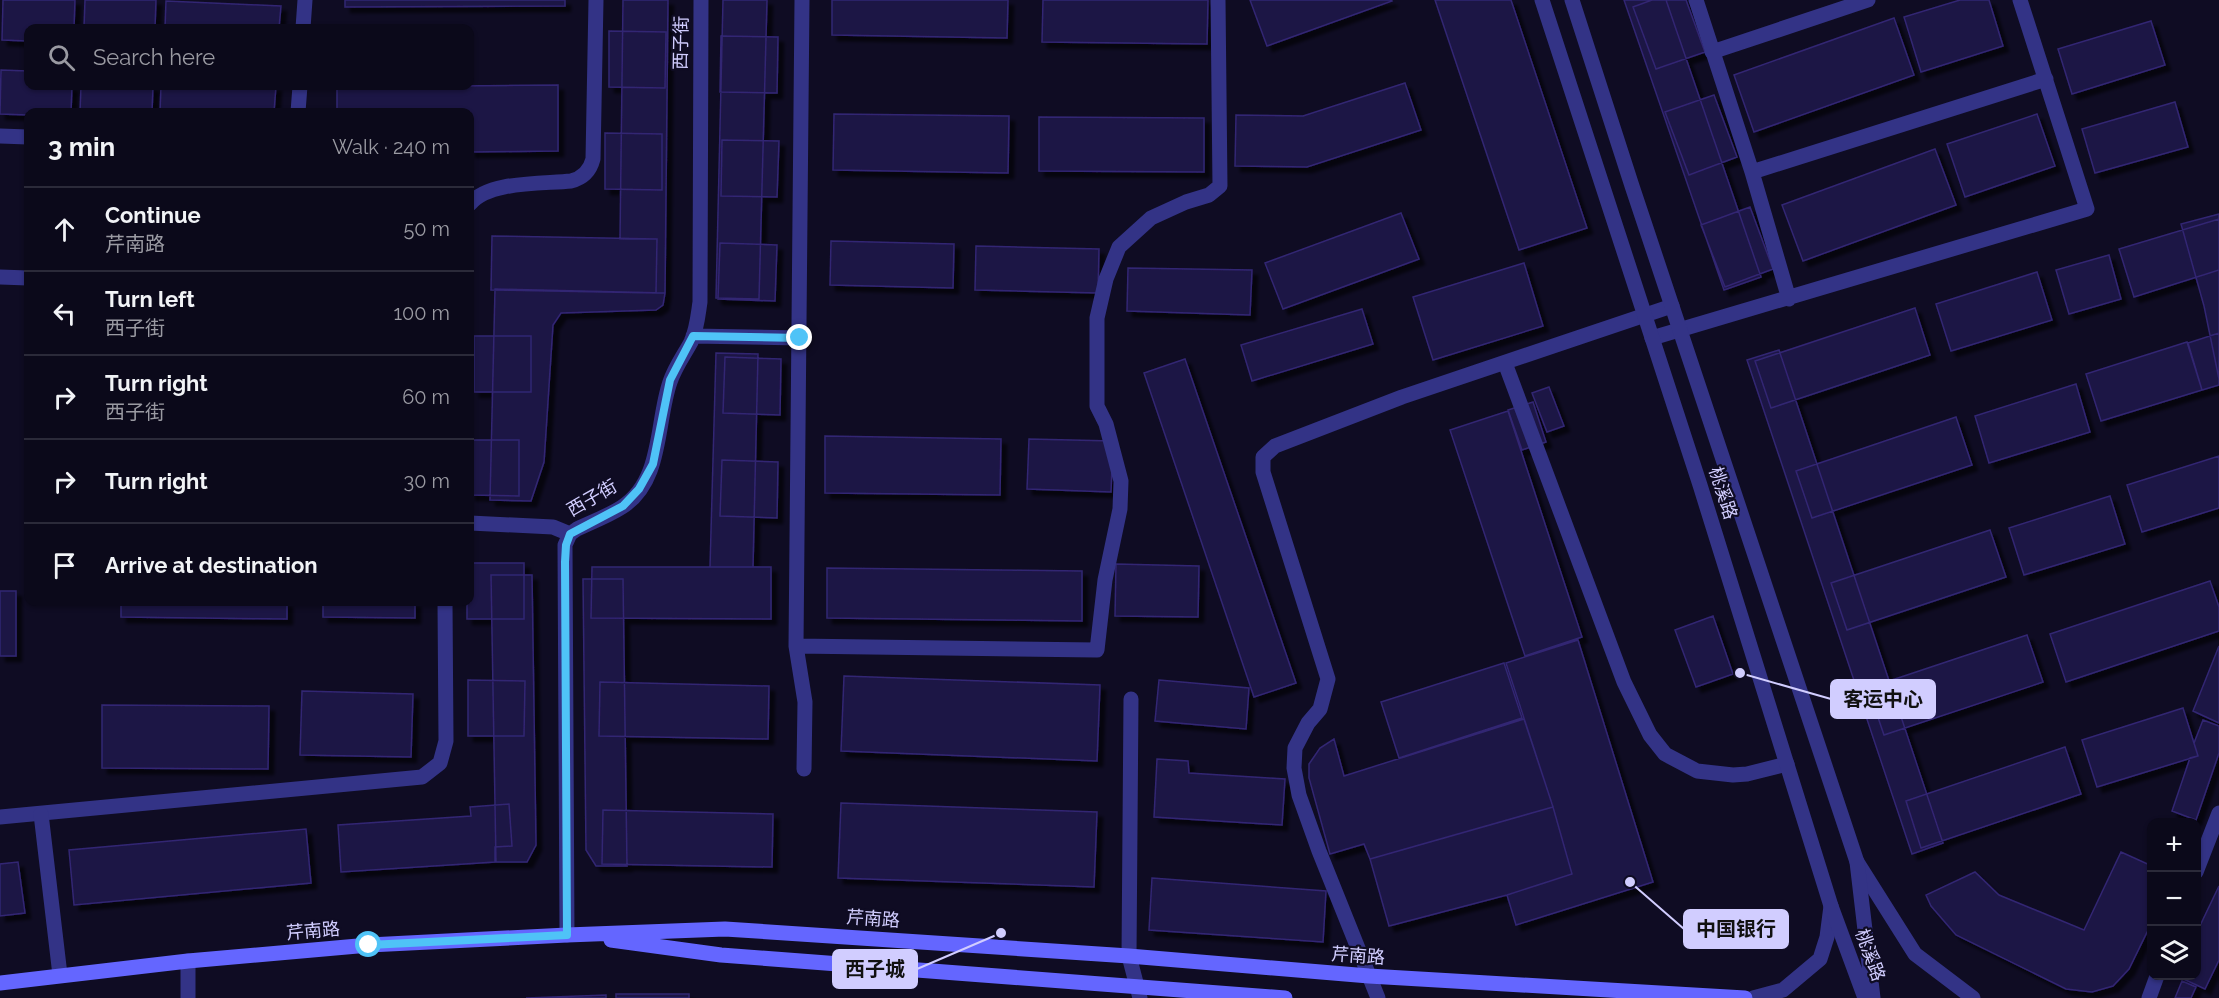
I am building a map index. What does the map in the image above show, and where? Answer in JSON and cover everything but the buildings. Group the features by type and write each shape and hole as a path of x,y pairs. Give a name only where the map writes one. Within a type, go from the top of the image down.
{"main road":[{"name":"芹南路","path":"0,983 188,961 369,945 725,929 1129,956 1369,976 1745,998"},
{"path":"567,935 721,955 1138,992 1285,998"}],"street":[{"path":"303,24 304,0"},
{"path":"474,198 495,188 579,179 591,167 596,0"},
{"name":"西子街","path":"567,935 566,545 570,534 623,506 639,489 653,464 670,380 693,336 700,302 701,0"},
{"path":"802,0 796,646 806,702 804,769"},
{"path":"796,646 1097,650 1105,580 1120,509 1121,481 1106,424 1097,406 1097,318 1106,279 1119,247 1151,218 1186,202 1209,195 1220,186 1218,0"},
{"name":"桃溪路","path":"1542,0 1645,316 1831,906 1865,998"},
{"name":"桃溪路","path":"1572,0 1857,862 1873,998"},
{"path":"1696,0 1752,172 1790,299"},
{"path":"1712,52 1868,0"},
{"path":"1652,338 1790,299 2087,209 2020,0"},
{"path":"1752,172 2046,79"},
{"path":"298,108 300,90"},
{"path":"0,136 24,137"},
{"path":"0,277 24,278"},
{"path":"1378,998 1299,795 1294,768 1295,748 1308,723 1320,709 1328,679 1263,472 1263,457 1275,446 1402,397 1672,306"},
{"path":"693,336 800,338"},
{"path":"1505,363 1624,682 1650,735 1665,754 1697,771 1733,775 1747,774 1787,764"},
{"path":"474,524 553,527 570,534"},
{"path":"0,817 422,777 440,763 446,741 445,606"},
{"path":"1131,699 1129,956 1138,992"},
{"path":"2201,859 2219,813"},
{"path":"41,814 60,975"},
{"name":"桃溪路","path":"1857,862 1915,954 1973,998"},
{"path":"1754,998 1783,990 1820,959 1827,937 1831,906"},
{"path":"188,961 188,998"},
{"path":"2149,998 2155,980"}],"place":[{"name":"客运中心","path":"1740,673"},
{"name":"中国银行","path":"1630,882"},
{"name":"西子城","path":"1001,933"}],"route":[{"path":"369,945 567,935 565,562 566,545 570,534 623,506 631,499 648,475 653,464 670,380 693,336 800,338"}]}
